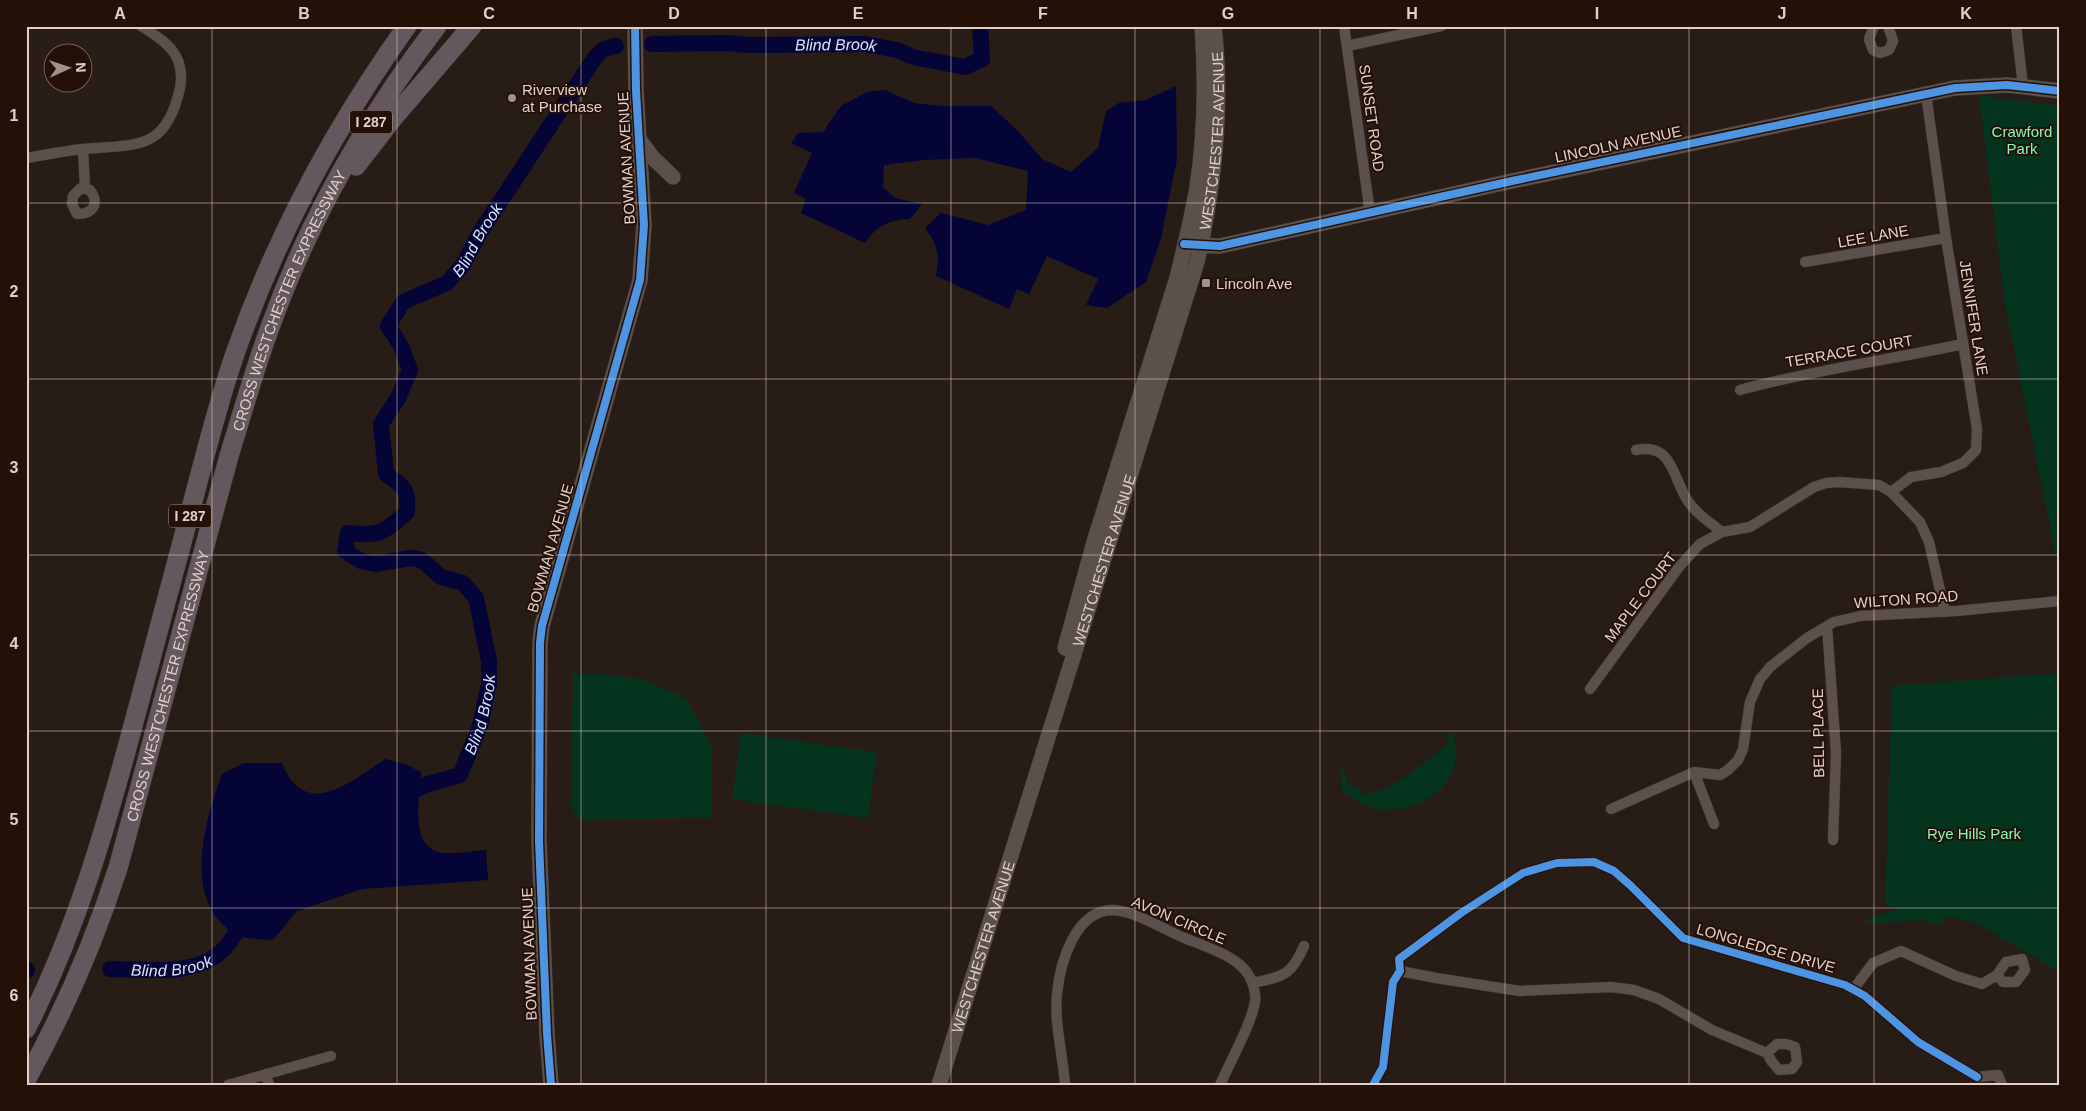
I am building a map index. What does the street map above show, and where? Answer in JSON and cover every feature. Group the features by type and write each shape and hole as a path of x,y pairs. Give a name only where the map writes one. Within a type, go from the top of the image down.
{"highway":[{"name":"CROSS WESTCHESTER EXPRESSWAY","path":"26,1029 69,936 96,860 216,417 247,321 279,243 316,168 360,95 407,26"},
{"name":"CROSS WESTCHESTER EXPRESSWAY","path":"26,1080 72,990 112,885 132,821 248,392 275,313 314,224 366,129 437,26"},
{"path":"314,224 394,117 472,26"}],"main road":[{"name":"BOWMAN AVENUE","path":"551,1085 546,1034 539,841 540,643 542,626 640,280 644,225 635,26"},
{"name":"WESTCHESTER AVENUE","path":"930,1085 1026,781 1094,542 1177,278 1197,186 1202,134 1204,73 1202,26"},
{"name":"WESTCHESTER AVENUE","path":"939,1085 1188,294 1201,246 1211,193 1216,149 1218,93 1214,26"},
{"name":"LINCOLN AVENUE","path":"1184,244 1220,246 1559,171 1926,94 1977,86 2023,86 2060,91"},
{"path":"639,138 652,157 673,177"}],"street":[{"path":"26,158 83,149 135,146 144,143 161,130 170,117 177,100 181,81 180,61 171,47 140,26"},
{"name":"SUNSET ROAD","path":"1344,26 1370,213"},
{"path":"1347,46 1441,26"},
{"path":"1874,26 1869,39 1873,50 1880,53 1889,50 1893,41 1888,26"},
{"path":"2016,26 2023,86"},
{"name":"JENNIFER LANE","path":"1891,492 1912,477 1941,472 1963,463 1976,450 1978,429 1946,238 1926,94"},
{"path":"83,149 85,188"},
{"name":"LEE LANE","path":"1805,262 1946,238"},
{"name":"TERRACE COURT","path":"1740,390 1788,377 1963,344"},
{"path":"1636,450 1658,450 1667,457 1688,502 1698,514 1722,532"},
{"name":"MAPLE COURT","path":"1590,689 1679,567 1700,544 1722,532 1750,527 1814,487 1826,483 1878,485 1891,492"},
{"path":"1891,492 1920,522 1929,542 1945,612"},
{"name":"WILTON ROAD","path":"1694,772 1720,775 1738,760 1743,749 1750,702 1760,679 1770,667 1807,638 1834,622 1860,616 1945,612 2060,600"},
{"name":"BELL PLACE","path":"1827,626 1836,753 1833,840"},
{"path":"1611,808 1694,772 1714,824"},
{"name":"LONGLEDGE DRIVE","path":"1373,1085 1383,1067 1393,982 1400,971 1399,958 1503,884 1523,873 1557,863 1594,862 1614,871 1620,876 1683,938 1828,979 1853,990 1865,996 1918,1042 1980,1079 1998,1075 2002,1085"},
{"name":"AVON CIRCLE","path":"1065,1085 1057,994 1061,976 1076,934 1082,924 1091,916 1100,912 1114,910 1137,917 1218,952 1240,966 1248,973 1253,982"},
{"path":"1220,1085 1249,1022 1255,1000 1253,982 1274,978 1290,971 1304,946"},
{"path":"1853,990 1873,963 1901,950 1956,976 1982,984 1997,975"},
{"path":"1400,971 1520,991 1580,987 1611,987 1634,990 1659,999 1712,1030 1768,1053"},
{"path":"228,1085 331,1056"},
{"path":"266,1074 269,1085"}],"green space":[{"name":"Crawford Park","path":"1979,95 2060,106 2060,577 2005,304"},
{"path":"589,673 642,679 686,698 712,748 711,818 579,819 571,808 573,674"},
{"name":"Rye Hills Park","path":"2060,673 2060,972 1974,922 1948,917 1937,925 1924,920 1865,924 1876,916 1897,908 1885,906 1892,686"},
{"path":"1449,732 1453,734 1456,748 1454,767 1440,790 1429,798 1403,808 1375,809 1357,801 1342,790 1340,768 1344,769 1347,784 1359,789 1362,796 1386,787 1409,774 1450,741 1445,736"},
{"path":"741,733 877,752 868,818 732,799"}],"shaded area":[{"path":"1176,86 1177,159 1161,238 1146,282 1107,308 1086,305 1098,279 1047,256 1029,294 1017,289 1009,309 936,276 937,250 925,228 941,213 988,225 1026,210 1028,171 975,158 924,160 884,165 883,187 895,198 922,204 910,219 890,222 884,225 874,232 865,243 801,213 806,199 794,193 812,153 791,143 798,133 823,132 841,106 867,92 885,90 914,103 941,106 991,106 1018,131 1042,159 1071,172 1098,148 1106,111 1119,103 1146,100"},
{"path":"385,759 405,764 421,772 418,820 420,832 425,842 432,849 443,853 486,850 488,880 362,889 297,911 273,940 239,936 223,925 211,910 205,892 202,873 205,831 222,774 244,763 282,763 292,781 303,790 316,793 330,791 344,785"}],"waterway":[{"name":"Blind Brook","path":"652,44 865,44 897,50 913,57 965,67 982,59 980,26"},
{"name":"Blind Brook","path":"402,796 428,784 460,775 480,726 489,684 489,661 476,598 463,583 441,577 422,560 410,558 376,564 361,561 345,551 348,533 367,534 381,532 407,512 407,498 404,489 386,474 381,424 398,398 410,370 401,346 388,326 403,302 447,283 463,265 479,234 594,60 606,48 616,46"},
{"name":"Blind Brook","path":"110,969 169,970 198,965 222,951 240,927 249,919"}],"cycle path":[{"path":"551,1085 539,841 540,643 542,626 640,280 644,225 636,90 635,26"},
{"path":"1184,244 1220,246 1512,181 1955,88 2007,85 2060,91"},
{"path":"1373,1085 1383,1067 1393,982 1400,971 1399,959 1461,913 1523,873 1557,863 1594,862 1614,871 1683,938 1845,985 1865,996 1918,1042 1977,1077"}],"place":[{"name":"Riverview at Purchase","path":"512,98"},
{"name":"Lincoln Ave","path":"1206,283"}]}
